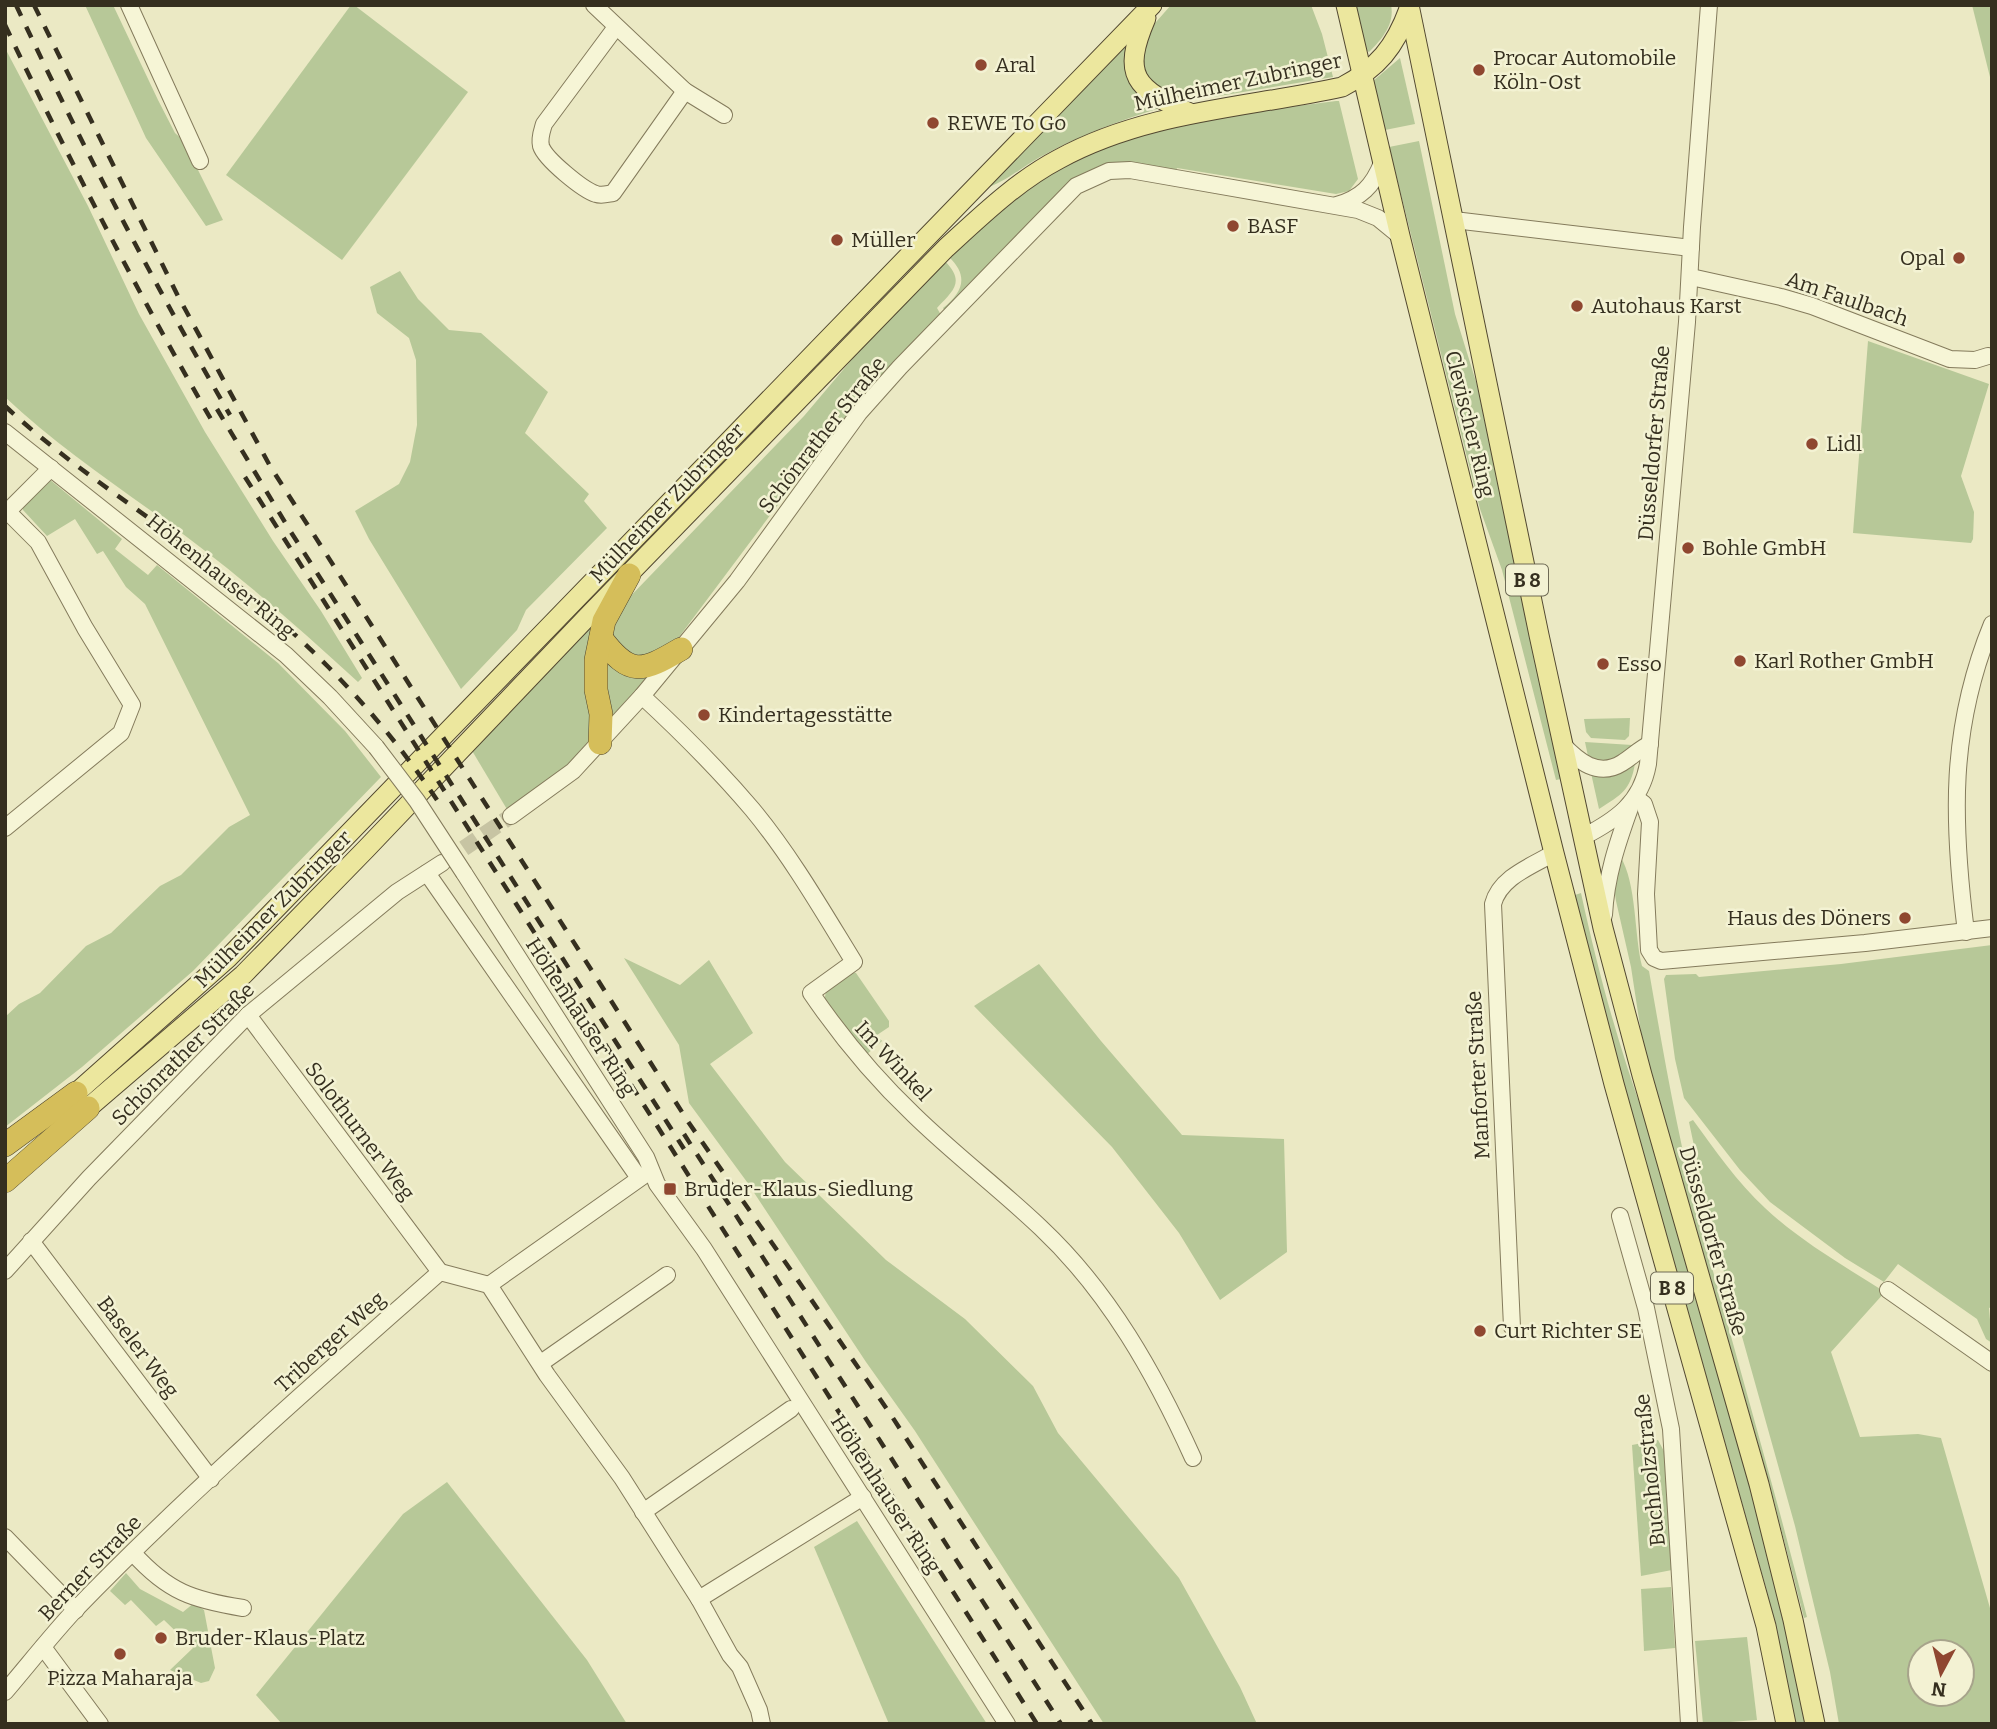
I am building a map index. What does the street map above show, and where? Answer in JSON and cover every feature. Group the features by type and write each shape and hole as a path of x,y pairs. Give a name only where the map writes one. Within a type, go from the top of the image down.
{"highway":[{"path":"600,743 601,715 596,690 596,660 604,621 629,575"},
{"path":"601,638 616,659 633,667 651,666 681,649"},
{"path":"5,1145 82,1105"},
{"path":"5,1170 82,1105"},
{"path":"5,1181 82,1105"}],"main road":[{"name":"Clevischer Ring","path":"1346,5 1382,163 1554,853"},
{"path":"1152,6 1133,53 1137,77 1154,96 1190,113"},
{"name":"Mülheimer Zubringer","path":"82,1105 1152,6"},
{"name":"Clevischer Ring","path":"1409,7 1583,837"},
{"path":"1362,76 1392,47 1409,7"},
{"name":"Mülheimer Zubringer","path":"82,1105 243,975 946,248 1033,175 1058,159 1090,144 1156,121 1329,90 1342,87 1362,76"},
{"path":"1554,853 1583,837"},
{"name":"Düsseldorfer Straße","path":"1583,837 1603,928 1642,1075 1759,1484 1793,1620 1815,1724"},
{"name":"B 8","path":"1554,853 1614,1084 1766,1626 1786,1724"}],"street":[{"path":"129,5 200,162"},
{"path":"594,5 685,92 724,115"},
{"name":"Düsseldorfer Straße","path":"1603,928 1605,888 1610,865 1633,801 1647,773 1691,277 1709,5"},
{"path":"615,27 544,124 540,142 551,161 588,191 600,195 612,193 685,92"},
{"path":"1337,205 1362,195 1377,176 1382,163"},
{"name":"Schönrather Straße","path":"511,816 573,771 600,743 737,582 859,413 900,367 1076,186 1109,171 1130,170 1337,205 1372,215 1400,236"},
{"path":"1454,220 1691,248"},
{"name":"Am Faulbach","path":"1691,277 1812,306 1950,359 1975,360 1988,356"},
{"name":"Höhenhauser Ring","path":"5,432 286,655 376,747 417,802 464,873 646,1157 645,1174"},
{"path":"5,828 121,733 132,705 85,628 38,542 7,513 51,468"},
{"path":"1966,932 1956,815 1958,760 1969,692 1992,624"},
{"name":"Im Winkel","path":"642,696 700,751 753,811 806,884 854,962 811,993 839,1035 914,1115 1042,1229 1078,1268 1106,1302 1140,1353 1165,1396 1193,1458"},
{"path":"1562,744 1579,761 1602,769 1618,766 1637,750 1650,744"},
{"path":"1583,837 1609,823 1633,801 1644,804 1650,822 1646,894 1649,950 1654,958 1668,962 1992,929"},
{"name":"Manforter Straße","path":"1511,1327 1493,904 1496,893 1505,883 1554,853"},
{"name":"Schönrather Straße","path":"5,1270 89,1178 248,1015 397,892 442,863"},
{"name":"Höhenhauser Ring","path":"426,873 645,1174 704,1249 1007,1724"},
{"name":"Solothurner Weg","path":"248,1015 440,1272"},
{"path":"489,1285 645,1174"},
{"name":"Buchholzstraße","path":"1620,1216 1646,1308 1671,1429 1689,1724"},
{"name":"Baseler Weg","path":"31,1241 211,1479"},
{"path":"440,1272 489,1285 584,1427 622,1478 699,1599 730,1655 740,1667 759,1710 762,1724"},
{"name":"Triberger Weg","path":"211,1479 440,1272"},
{"path":"541,1363 667,1275"},
{"path":"1888,1290 1992,1363"},
{"path":"643,1512 791,1409"},
{"name":"Berner Straße","path":"5,1692 76,1610 211,1479"},
{"path":"699,1599 863,1496"},
{"path":"5,1537 76,1610"},
{"path":"133,1553 157,1578 188,1597 243,1608"},
{"path":"43,1647 100,1724"}],"green space":[{"path":"85,5 113,5 158,100 175,133 183,140 223,220 206,226 146,138"},
{"path":"351,5 468,92 342,260 226,175"},
{"path":"1171,5 1311,5 1333,77 1195,100 1168,96 1157,89 1140,69 1149,30"},
{"path":"1356,5 1391,5 1389,25 1369,52 1366,50"},
{"path":"1972,5 1992,5 1992,85"},
{"path":"1127,42 1160,108 1069,142 984,189"},
{"path":"5,48 88,206 139,314 205,432 362,678 358,682 241,579 76,456 5,397"},
{"path":"1400,58 1415,124 1385,130 1373,81"},
{"path":"1339,101 1358,179 1349,191 1336,194 1177,168 1176,171 1105,165 1079,176 945,311 943,308 955,296 961,284 959,271 949,257 1017,198 1062,168 1094,152 1160,130 1230,115"},
{"path":"1419,141 1455,314 1477,385 1561,779 1556,780 1502,570 1480,509 1389,147"},
{"path":"945,261 956,280 952,291 937,308 941,315 804,477 801,474 677,643 631,660 618,645 612,630 622,605 804,416 881,325"},
{"path":"400,271 418,299 449,330 481,333 548,392 525,433 589,494 584,501 607,528 526,610 517,630 461,689 369,539 355,511 399,484 410,462 417,425 416,360 409,338 377,313 370,287"},
{"path":"1868,341 1989,384 1961,476 1974,512 1971,543 1853,533"},
{"path":"49,479 122,539 115,549 148,575 157,565 278,663 345,731 381,777 193,971 82,1067 5,1127 5,1017 19,1004 40,993 86,946 111,933 160,886 181,875 229,827 250,815 145,604 126,587 103,551 97,554 75,519 47,536 23,510 23,505"},
{"path":"593,624 594,737 579,756 538,791 508,811 471,749"},
{"path":"603,654 649,677 610,719"},
{"path":"1630,718 1629,736 1625,740 1591,738 1586,732 1584,719"},
{"path":"1585,742 1632,745 1618,758 1608,762 1596,762 1589,761"},
{"path":"1635,763 1628,786 1599,809 1591,773"},
{"path":"1620,856 1629,880 1642,966 1649,971 1672,1100 1693,1195 1807,1617 1804,1618 1769,1482 1642,1039 1631,967 1614,887"},
{"path":"1581,893 1609,1006 1644,1116 1758,1515 1807,1724 1796,1724 1766,1588 1605,1017 1575,895"},
{"path":"1992,945 1992,1307 1989,1308 1992,1343 1986,1339 1977,1319 1898,1264 1884,1282 1845,1258 1770,1202 1740,1170 1684,1098 1675,1059 1664,979 1666,975 1696,974 1699,977 1841,964"},
{"path":"624,958 680,985 709,960 753,1033 710,1064 785,1162 886,1260 965,1319 1033,1386 1058,1433 1179,1578 1240,1687 1257,1724 1104,1724 915,1431 747,1182 689,1103 679,1045"},
{"path":"1039,964 1182,1135 1284,1139 1287,1252 1220,1300 1179,1233 1112,1147 974,1006"},
{"path":"852,972 856,973 889,1021 889,1027 877,1035 882,1041 865,1056 824,1002 826,991"},
{"path":"1693,1120 1736,1177 1779,1220 1823,1253 1885,1292 1831,1352 1860,1437 1918,1434 1941,1438 1992,1615 1992,1724 1839,1724 1830,1672 1795,1526 1710,1222 1689,1122"},
{"path":"1658,1440 1666,1455 1672,1570 1641,1576 1632,1445"},
{"path":"447,1482 587,1660 627,1724 282,1724 256,1695 403,1514"},
{"path":"857,1521 987,1724 889,1724 814,1547"},
{"path":"126,1573 140,1589 183,1612 194,1603 204,1610 215,1668 209,1681 201,1683 170,1670 193,1648 164,1620 156,1626 131,1600 125,1605 110,1591"},
{"path":"1671,1587 1675,1648 1644,1651 1641,1589"},
{"path":"1747,1637 1757,1720 1703,1724 1695,1641"}],"tunnel":[{"path":"444,862 511,816"}],"railway":[{"path":"16,5 118,212 230,415"},
{"path":"34,5 178,296 270,466 689,1123 891,1415 1092,1724"},
{"path":"5,25 106,229 216,428"},
{"path":"5,406 74,463 229,578 295,635 356,696 437,800"},
{"path":"217,409 289,529 684,1149"},
{"path":"245,477 1037,1724"},
{"path":"684,1134 1061,1724"}],"place":[{"name":"Aral","path":"981,65"},
{"name":"Procar Automobile Köln-Ost","path":"1479,70"},
{"name":"REWE To Go","path":"933,123"},
{"name":"BASF","path":"1233,226"},
{"name":"Müller","path":"837,240"},
{"name":"Opal","path":"1959,258"},
{"name":"Autohaus Karst","path":"1577,306"},
{"name":"Lidl","path":"1812,444"},
{"name":"Bohle GmbH","path":"1688,548"},
{"name":"Karl Rother GmbH","path":"1740,661"},
{"name":"Esso","path":"1603,664"},
{"name":"Kindertagesstätte","path":"704,715"},
{"name":"Haus des Döners","path":"1905,918"},
{"name":"Bruder-Klaus-Siedlung","path":"670,1189"},
{"name":"Curt Richter SE","path":"1480,1331"},
{"name":"Bruder-Klaus-Platz","path":"161,1638"},
{"name":"Pizza Maharaja","path":"120,1654"}]}
